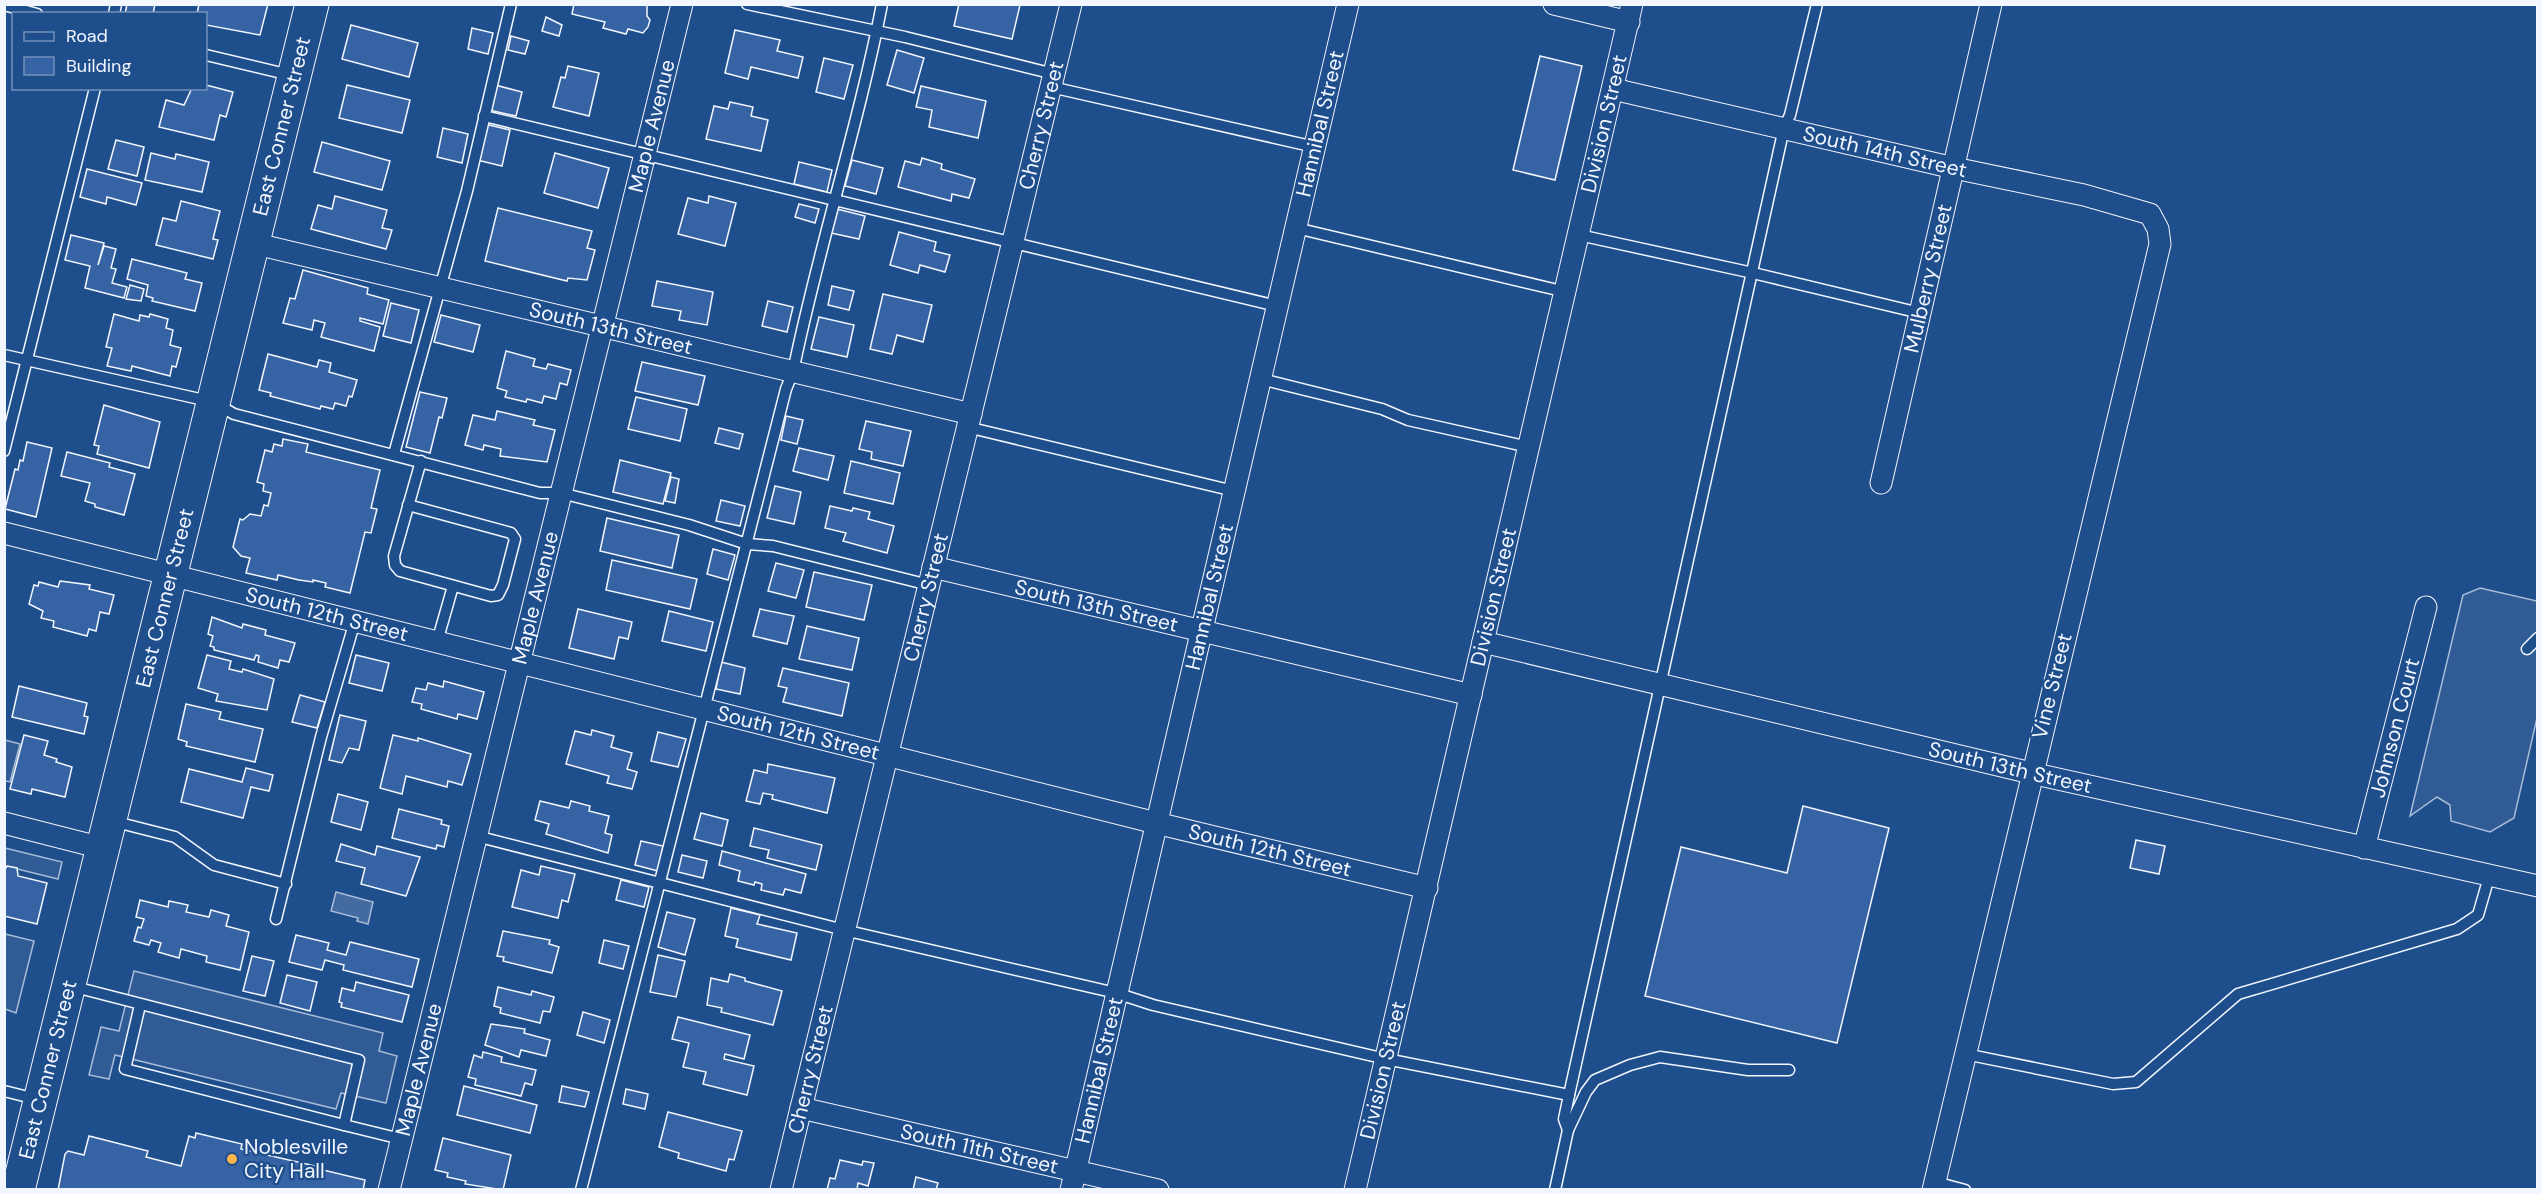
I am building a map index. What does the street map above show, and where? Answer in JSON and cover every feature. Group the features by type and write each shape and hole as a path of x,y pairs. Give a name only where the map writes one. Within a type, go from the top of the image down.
{"main road":[{"name":"East Conner Street","path":"18,1190 312,4"}],"street":[{"name":"Maple Avenue","path":"389,1190 682,4"},
{"name":"Cherry Street","path":"781,1190 1071,4"},
{"name":"Hannibal Street","path":"1073,1180 1348,4"},
{"path":"1554,4 1630,14"},
{"name":"Mulberry Street","path":"1881,483 1991,4"},
{"name":"Division Street","path":"1355,1190 1630,14"},
{"name":"South 14th Street","path":"1613,89 1954,168 2084,195 2142,211 2154,219"},
{"name":"Vine Street","path":"1934,1186 2031,772 2160,244 2154,219"},
{"name":"South 13th Street","path":"252,243 793,372 969,420"},
{"name":"South 12th Street","path":"4,533 887,756 1427,888"},
{"name":"South 13th Street","path":"931,576 1202,630 1471,695"},
{"name":"Johnson Court","path":"2364,848 2426,607"},
{"name":"South 13th Street","path":"1483,642 2031,772 2489,877 2538,886"},
{"path":"4,823 106,834"},
{"name":"South 11th Street","path":"801,1108 1073,1180 1158,1190"}],"lane":[{"path":"394,454 441,288 512,4"},
{"path":"747,4 877,31 1052,80 1315,147"},
{"path":"581,1190 612,1058 660,882 786,389 793,372 882,4"},
{"path":"1569,1130 1564,1119 1569,1095 1784,128 1791,115 1817,4"},
{"path":"4,5 30,12"},
{"path":"207,55 294,76"},
{"path":"4,451 95,90"},
{"path":"484,116 834,198 1277,306"},
{"path":"1296,228 1566,292"},
{"path":"1579,235 1920,313"},
{"path":"4,355 213,402 234,414 540,493 561,493 747,543 931,576"},
{"path":"1261,379 1383,410 1408,420 1529,447"},
{"path":"969,420 1234,491"},
{"path":"408,505 511,533 515,539 503,585 498,595 490,596 400,571 395,565 394,556 408,505 421,461"},
{"path":"437,642 453,586"},
{"path":"276,919 321,737 355,621"},
{"path":"2527,649 2538,638"},
{"path":"106,834 176,837 214,865 286,884"},
{"path":"476,836 844,930 1116,993 1152,1005 1386,1059 1569,1095"},
{"path":"1965,1054 2113,1084 2136,1082 2238,994 2457,928 2478,915 2489,877"},
{"path":"68,986 359,1060 344,1125"},
{"path":"140,1005 125,1070 401,1139"},
{"path":"1555,1190 1569,1130 1586,1092 1595,1080 1630,1065 1660,1057 1748,1070 1789,1070"},
{"path":"4,1091 40,1100"},
{"path":"1934,1186 1965,1190"}],"shaded area":[{"path":"2480,588 2537,601 2537,718 2514,818 2490,832 2451,821 2450,805 2437,797 2410,816 2463,595"},
{"path":"5,740 20,744 10,782 5,781"},
{"path":"5,848 62,862 58,879 5,866"},
{"path":"336,892 373,902 368,924 357,921 358,918 331,911"},
{"path":"5,934 34,941 16,1013 5,1009"},
{"path":"134,971 383,1033 379,1051 397,1056 386,1103 341,1093 336,1109 115,1055 109,1079 89,1075 101,1027 119,1031"}],"building":[{"path":"127,4 155,4 153,12 125,12"},
{"path":"199,4 268,4 260,35 207,25 207,12 197,12"},
{"path":"574,4 647,5 647,16 650,20 643,33 628,29 626,34 603,28 605,22 572,14"},
{"path":"959,4 1020,5 1012,39 954,26"},
{"path":"546,17 562,25 559,36 542,31"},
{"path":"351,25 418,43 409,77 342,59"},
{"path":"472,28 493,33 488,54 468,49"},
{"path":"735,30 780,40 777,51 803,57 798,78 751,67 748,79 725,73"},
{"path":"511,36 529,41 525,54 508,50"},
{"path":"897,50 924,58 914,93 887,85"},
{"path":"1540,56 1582,66 1555,180 1513,170"},
{"path":"824,58 853,65 844,99 816,92"},
{"path":"568,66 599,73 589,116 553,107 561,77 565,78"},
{"path":"207,85 233,92 226,117 220,115 214,140 159,127 166,100 184,105 191,90 207,90"},
{"path":"347,85 410,100 402,133 339,118"},
{"path":"495,85 522,92 516,116 489,110"},
{"path":"921,86 986,101 978,138 929,127 932,110 916,107"},
{"path":"730,102 753,107 751,116 768,120 761,151 706,139 714,106 728,109"},
{"path":"485,124 510,130 502,166 477,160"},
{"path":"443,128 468,134 462,163 437,157"},
{"path":"116,140 144,147 137,176 108,169"},
{"path":"322,142 390,161 382,190 314,172"},
{"path":"151,153 175,159 176,154 209,162 202,192 145,180"},
{"path":"555,153 609,168 598,208 544,193"},
{"path":"922,158 942,164 941,169 975,179 969,198 952,194 951,201 898,187 905,161 920,165"},
{"path":"852,160 883,168 876,194 845,186"},
{"path":"799,162 832,170 827,192 794,184"},
{"path":"87,169 142,183 136,205 107,197 106,204 80,197"},
{"path":"335,196 387,210 382,228 392,230 386,249 311,229 318,205 332,209"},
{"path":"709,196 736,203 725,246 678,234 688,198 708,203"},
{"path":"181,201 220,211 213,239 218,240 213,259 156,245 163,218 176,221"},
{"path":"799,204 819,209 815,223 795,217"},
{"path":"498,208 592,231 587,248 595,250 587,280 568,278 567,281 485,261"},
{"path":"837,209 865,216 859,239 831,233"},
{"path":"899,232 936,242 934,251 950,255 945,272 920,265 918,273 890,265"},
{"path":"71,235 104,243 98,265 104,246 116,249 111,268 116,269 112,283 127,287 124,298 85,288 90,266 65,260"},
{"path":"132,259 187,273 185,279 202,283 195,311 152,301 153,298 146,296 148,285 127,279"},
{"path":"303,270 368,288 367,294 389,300 383,324 360,318 360,321 380,327 374,351 321,337 325,323 314,320 312,330 283,323 290,298 295,299"},
{"path":"657,281 713,292 707,325 679,320 681,311 652,306"},
{"path":"130,285 144,289 141,301 126,299"},
{"path":"832,286 854,291 849,310 828,305"},
{"path":"883,294 932,305 923,342 897,335 892,354 870,349"},
{"path":"768,301 793,307 787,332 762,326"},
{"path":"391,303 419,310 411,343 383,336"},
{"path":"114,314 139,321 140,315 149,317 150,314 168,319 166,328 173,330 170,345 181,348 176,367 172,366 170,376 132,366 131,371 107,366 112,348 106,347"},
{"path":"441,315 480,325 473,352 434,342"},
{"path":"819,317 854,325 847,357 811,349"},
{"path":"506,351 535,359 533,366 546,369 548,364 571,370 567,385 560,383 556,399 544,396 542,403 505,397 507,391 497,388"},
{"path":"268,354 317,367 319,360 331,363 329,372 357,380 352,397 349,396 346,406 335,403 333,409 321,406 320,409 270,396 271,393 259,390"},
{"path":"642,362 705,376 698,405 635,391"},
{"path":"420,392 447,398 442,418 439,417 430,453 406,447"},
{"path":"636,397 687,409 680,441 628,429"},
{"path":"104,405 160,422 149,468 97,454 99,446 94,445"},
{"path":"497,411 535,420 533,425 555,430 547,462 500,456 501,449 484,445 483,450 465,445 473,415 495,420"},
{"path":"786,416 803,420 797,444 781,440"},
{"path":"866,421 911,431 903,466 871,459 872,452 859,449"},
{"path":"719,428 743,434 739,449 715,443"},
{"path":"283,439 308,444 306,452 380,470 371,508 377,509 371,533 365,532 350,593 325,587 326,583 313,580 313,582 278,575 277,580 246,573 250,558 241,556 233,547 240,519 243,520 250,514 261,516 264,505 268,506 271,493 263,491 264,484 257,482 265,450 272,452 274,444 282,446"},
{"path":"27,442 52,448 36,517 5,509 15,469 18,470 20,460 23,461"},
{"path":"799,448 834,456 828,480 793,471"},
{"path":"67,452 110,463 109,467 135,474 124,515 95,507 95,504 85,501 90,483 61,476"},
{"path":"620,460 671,473 663,504 613,492"},
{"path":"851,461 900,473 893,504 844,493"},
{"path":"671,477 679,479 675,503 665,501"},
{"path":"775,486 801,492 794,524 767,518"},
{"path":"721,500 745,506 740,526 716,521"},
{"path":"830,506 870,512 868,519 894,526 887,553 843,541 846,533 825,528"},
{"path":"607,518 679,535 672,568 600,551"},
{"path":"713,549 735,555 728,580 707,574"},
{"path":"612,560 697,579 690,609 606,590"},
{"path":"776,563 804,570 796,598 768,591"},
{"path":"814,572 872,585 864,620 806,607"},
{"path":"60,581 90,585 89,589 114,595 109,614 100,612 96,631 89,629 87,636 53,627 54,621 41,618 43,611 29,604 34,585 38,586 39,582 58,587"},
{"path":"578,609 632,622 628,639 619,637 614,659 569,648"},
{"path":"760,609 794,616 787,644 753,636"},
{"path":"669,611 713,622 706,651 662,641"},
{"path":"212,617 242,628 243,624 266,630 265,635 295,643 289,662 280,660 278,668 258,662 259,656 256,655 254,660 214,650 214,647 210,646 213,636 208,634"},
{"path":"807,626 859,638 852,670 799,659"},
{"path":"207,655 231,661 229,669 242,672 243,669 274,679 267,710 216,701 218,694 198,688"},
{"path":"356,655 389,663 382,691 349,683"},
{"path":"721,662 745,668 740,694 716,689"},
{"path":"783,668 849,683 842,716 783,702 787,688 778,686"},
{"path":"444,681 484,692 477,719 458,714 457,719 421,709 422,704 412,702 416,688 426,690 428,683 443,687"},
{"path":"19,686 87,703 84,716 88,717 84,734 12,717"},
{"path":"300,695 325,702 317,728 292,722"},
{"path":"186,704 221,712 219,719 263,729 255,762 186,746 187,742 178,739"},
{"path":"340,715 366,721 359,750 349,748 342,763 329,760"},
{"path":"592,730 614,736 611,747 632,753 627,769 637,772 632,789 607,783 609,776 566,764 575,731 591,735"},
{"path":"658,732 686,739 678,767 651,761"},
{"path":"24,735 48,741 44,755 72,767 65,797 32,789 31,794 10,789"},
{"path":"393,735 418,741 418,738 471,754 462,785 448,781 447,787 406,776 402,794 380,788"},
{"path":"768,764 835,778 827,813 772,799 773,795 763,793 760,804 746,801 754,770 767,773"},
{"path":"246,768 273,775 269,791 251,787 243,818 181,802 189,769 242,782"},
{"path":"338,794 368,802 361,830 331,822"},
{"path":"540,801 569,808 571,801 590,806 589,811 609,816 605,833 612,835 608,853 546,834 549,824 535,820"},
{"path":"1803,806 1889,828 1837,1043 1645,996 1681,847 1787,873"},
{"path":"399,809 442,820 441,824 449,826 444,847 437,845 436,849 392,838"},
{"path":"701,813 728,820 722,846 694,839"},
{"path":"754,828 822,845 816,870 767,858 769,850 750,846"},
{"path":"2136,840 2165,846 2159,874 2130,868"},
{"path":"641,841 663,846 658,871 635,865"},
{"path":"341,844 375,855 377,846 420,857 406,896 361,884 365,868 336,861"},
{"path":"722,851 806,874 801,893 785,889 783,895 761,890 762,884 755,882 754,885 738,881 740,871 719,865"},
{"path":"682,855 707,861 703,878 678,872"},
{"path":"7,866 17,868 18,876 47,883 37,924 4,916 4,871"},
{"path":"541,866 575,874 568,902 562,900 558,918 512,907 521,870 539,875"},
{"path":"621,880 649,887 644,907 616,900"},
{"path":"140,900 168,907 169,901 188,905 186,912 209,917 211,910 229,915 226,926 249,932 240,970 206,962 207,956 181,949 179,958 158,952 161,943 151,940 149,945 134,941 138,927 141,928 144,919 136,917"},
{"path":"731,908 760,915 757,924 797,933 791,960 736,947 738,939 725,936"},
{"path":"667,912 695,919 685,955 658,947"},
{"path":"503,931 550,940 549,944 559,947 552,973 503,961 504,957 497,956"},
{"path":"296,935 329,943 327,950 346,955 350,942 419,959 412,987 343,970 344,965 325,960 322,970 289,962"},
{"path":"604,940 629,946 623,969 599,963"},
{"path":"658,955 685,961 676,997 650,992"},
{"path":"252,956 274,961 265,996 243,991"},
{"path":"730,974 745,978 745,981 782,991 773,1025 721,1012 722,1008 707,1005 711,978 728,982"},
{"path":"287,975 317,982 310,1011 280,1003"},
{"path":"356,982 409,995 402,1022 341,1007 342,1003 339,1002 342,988 354,991"},
{"path":"498,987 531,995 532,991 554,997 550,1012 543,1011 540,1023 500,1013 501,1008 494,1006"},
{"path":"583,1012 610,1020 604,1043 577,1035"},
{"path":"678,1017 750,1035 744,1059 725,1054 724,1059 754,1066 747,1095 703,1084 706,1072 683,1067 689,1043 672,1039"},
{"path":"491,1024 525,1029 524,1033 550,1040 546,1056 521,1050 519,1057 485,1045"},
{"path":"483,1052 502,1057 501,1062 536,1070 532,1085 525,1083 521,1096 475,1085 476,1079 468,1077 474,1055 482,1058"},
{"path":"464,1086 537,1105 530,1133 457,1115"},
{"path":"562,1086 589,1092 585,1107 559,1102"},
{"path":"626,1089 648,1094 645,1109 623,1104"},
{"path":"668,1112 742,1131 734,1160 729,1159 726,1171 678,1158 679,1153 659,1147"},
{"name":"Noblesville City Hall","path":"196,1133 242,1144 241,1149 365,1180 363,1190 58,1190 65,1154 68,1151 84,1155 89,1136 148,1151 146,1157 181,1166 189,1136 195,1138"},
{"path":"443,1138 511,1155 503,1190 465,1184 466,1181 447,1177 448,1173 435,1170"},
{"path":"840,1160 862,1165 863,1161 874,1163 868,1186 858,1183 857,1190 827,1190 830,1178 835,1179"},
{"path":"916,1177 938,1183 936,1190 913,1190"}],"place":[{"name":"Noblesville City Hall","path":"232,1159"}]}
